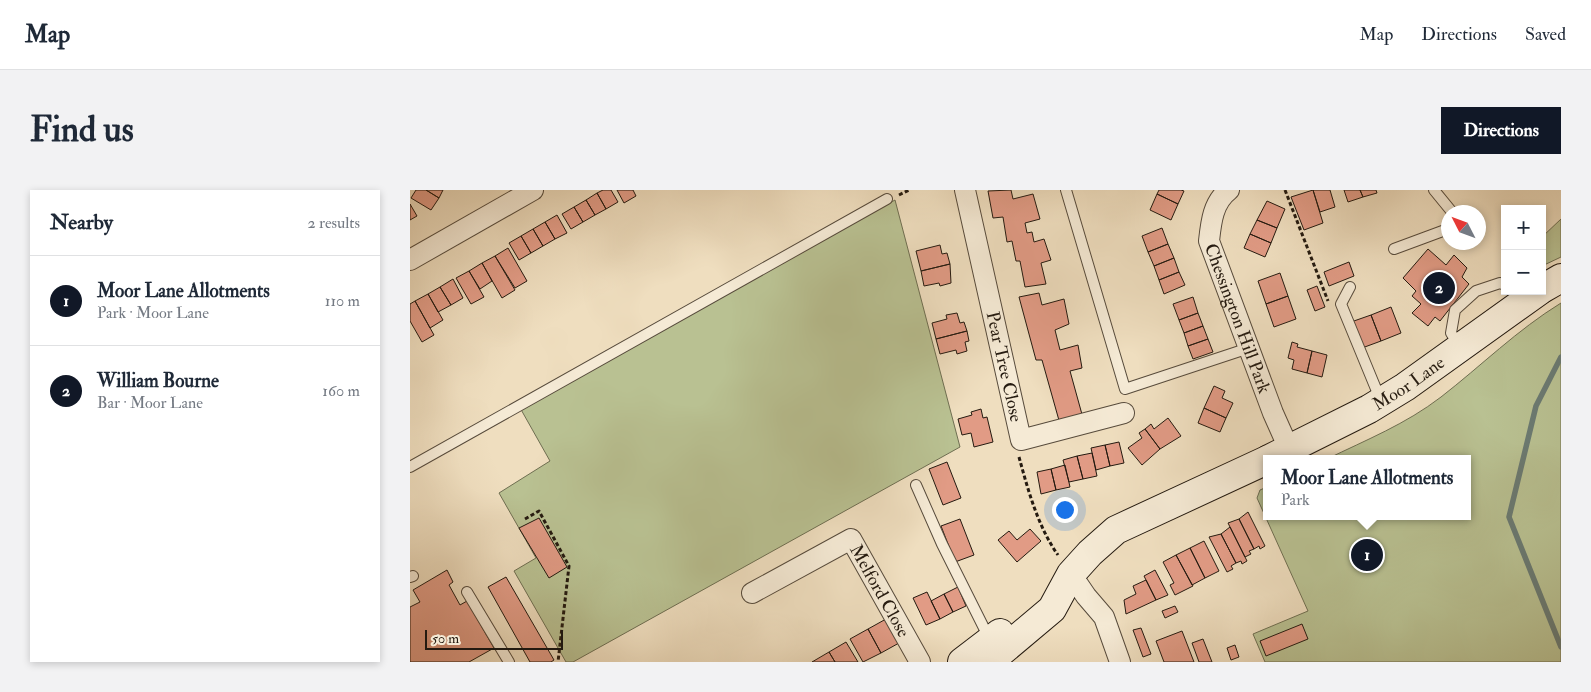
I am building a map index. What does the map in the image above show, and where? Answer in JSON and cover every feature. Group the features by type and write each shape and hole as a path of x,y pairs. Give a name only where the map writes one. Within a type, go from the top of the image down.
{"street":[{"path":"410,260 533,190"},
{"name":"Pear Tree Close","path":"965,190 1021,440 1124,413"},
{"name":"Chessington Hill Park","path":"1230,190 1223,195 1212,216 1209,241 1249,348 1275,455"},
{"name":"Moor Lane","path":"1546,282 1561,278"},
{"name":"Moor Lane","path":"1277,455 1406,388 1460,348 1512,295"},
{"name":"Moor Lane","path":"962,662 990,651 1042,591 1072,574 1090,553 1116,530 1263,462"},
{"name":"Melford Close","path":"752,592 850,539 920,662"},
{"path":"1072,574 1086,596 1104,617 1120,662"}],"lane":[{"path":"1066,190 1125,388 1249,348"},
{"path":"1434,190 1446,205"},
{"path":"410,467 887,199"},
{"path":"1394,249 1441,232"},
{"path":"1350,287 1341,304 1381,402"},
{"path":"1460,348 1451,332 1455,310 1476,291 1501,290"},
{"path":"916,485 990,651"},
{"path":"467,592 509,662"}],"path":[{"path":"525,519 539,511 569,566 558,662"}],"green space":[{"path":"895,200 960,447 573,662 566,662 514,571 536,558 499,493 550,461 519,406"},
{"path":"1561,219 1561,257 1546,264 1546,250 1546,233"},
{"path":"1561,303 1561,662 1265,662 1253,634 1308,611 1267,520 1471,520 1471,455 1335,455 1386,431 1428,407"},
{"path":"1263,489 1263,511 1257,498 1260,490"}],"building":[{"path":"416,190 426,190 439,198 431,210 411,198"},
{"path":"426,190 443,190 439,198"},
{"path":"603,190 611,190 618,202 606,209 597,193"},
{"path":"617,190 633,190 636,196 624,203"},
{"path":"1011,190 1013,199 1033,194 1040,219 1025,223 1027,233 1032,232 1034,242 1044,239 1051,260 1041,263 1046,284 1025,287 1020,261 1016,261 1012,241 1007,242 1003,217 993,218 988,191"},
{"path":"1159,190 1184,191 1178,204 1157,194"},
{"path":"1313,190 1330,190 1335,207 1320,212"},
{"path":"1313,190 1323,223 1304,230 1291,197"},
{"path":"1344,190 1360,190 1363,197 1348,202"},
{"path":"1360,190 1376,190 1377,193 1363,197"},
{"path":"597,193 606,209 595,215 586,200"},
{"path":"1157,194 1178,204 1171,220 1150,210"},
{"path":"586,200 595,215 583,222 574,207"},
{"path":"1267,201 1285,209 1277,228 1257,220"},
{"path":"410,204 417,216 410,220"},
{"path":"574,207 583,222 571,229 562,214"},
{"path":"557,215 567,233 555,239 545,222"},
{"path":"1257,220 1277,228 1271,243 1250,234"},
{"path":"545,222 555,239 543,246 533,229"},
{"path":"1162,228 1168,244 1148,252 1142,236"},
{"path":"533,229 543,246 531,253 521,236"},
{"path":"1250,234 1271,243 1265,257 1244,248"},
{"path":"521,236 531,253 519,260 509,243"},
{"path":"1168,244 1174,258 1154,266 1148,252"},
{"path":"940,245 942,254 947,253 950,264 921,271 916,251"},
{"path":"508,248 527,281 515,288 495,256"},
{"path":"1428,249 1446,265 1454,255 1467,268 1462,277 1469,284 1440,321 1435,317 1428,326 1412,313 1421,304 1412,296 1416,291 1403,278"},
{"path":"495,256 515,290 502,298 482,263"},
{"path":"1174,258 1179,272 1159,280 1154,266"},
{"path":"1349,262 1354,276 1329,286 1324,272"},
{"path":"482,263 492,281 480,289 469,271"},
{"path":"950,264 951,283 940,286 939,283 924,286 921,271"},
{"path":"469,271 484,297 471,304 456,278"},
{"path":"1179,272 1185,285 1164,294 1159,280"},
{"path":"1280,273 1288,296 1266,304 1258,281"},
{"path":"453,279 463,298 451,305 440,287"},
{"path":"1317,286 1325,307 1315,311 1307,290"},
{"path":"440,287 451,305 438,312 428,294"},
{"path":"1039,293 1042,305 1064,299 1069,324 1055,330 1060,350 1078,345 1082,368 1070,371 1083,418 1060,424 1042,360 1036,360 1019,297"},
{"path":"428,294 443,320 430,328 415,301"},
{"path":"1288,296 1296,319 1274,327 1266,304"},
{"path":"1193,297 1198,313 1179,320 1173,304"},
{"path":"415,301 434,335 422,342 410,321 410,304"},
{"path":"1391,307 1401,333 1381,341 1371,315"},
{"path":"957,313 960,323 964,322 967,331 936,339 932,323 947,319 946,315"},
{"path":"1198,313 1203,326 1184,333 1179,320"},
{"path":"1371,315 1381,341 1362,348 1351,322"},
{"path":"1203,326 1208,339 1188,346 1184,333"},
{"path":"967,331 969,341 965,342 967,351 957,354 956,350 940,354 936,339"},
{"path":"1208,339 1213,352 1193,359 1188,346"},
{"path":"1292,342 1298,344 1297,347 1312,351 1307,373 1292,369 1294,360 1288,358"},
{"path":"1312,351 1327,355 1322,377 1307,373"},
{"path":"1214,386 1225,391 1222,398 1233,403 1226,418 1204,408"},
{"path":"1204,408 1226,418 1220,432 1198,423"},
{"path":"981,409 983,418 987,417 993,442 974,447 971,433 962,435 958,419 972,415 971,412"},
{"path":"1168,418 1181,436 1160,449 1145,429 1151,424 1154,429"},
{"path":"1145,429 1160,449 1142,465 1128,448 1142,438 1139,433"},
{"path":"1119,442 1124,463 1110,466 1105,445"},
{"path":"1105,445 1110,466 1096,470 1091,448"},
{"path":"1092,453 1097,476 1083,479 1077,456"},
{"path":"1077,456 1083,479 1069,482 1063,460"},
{"path":"947,462 961,498 943,505 929,469"},
{"path":"1065,465 1070,487 1056,490 1051,469"},
{"path":"1051,469 1056,490 1041,494 1037,472"},
{"path":"1248,512 1265,546 1260,549 1259,546 1254,549 1239,519"},
{"path":"539,518 567,567 549,578 519,528"},
{"path":"960,519 974,555 955,562 941,526"},
{"path":"1239,519 1254,549 1249,551 1251,554 1245,557 1228,523"},
{"path":"1230,527 1247,561 1242,564 1241,561 1236,563 1221,534"},
{"path":"1030,529 1041,541 1017,562 998,540 1009,531 1017,540"},
{"path":"1221,534 1236,563 1231,566 1233,569 1227,572 1209,537"},
{"path":"1204,541 1219,571 1205,578 1190,548"},
{"path":"1190,548 1205,578 1192,585 1176,555"},
{"path":"1176,555 1193,586 1175,595 1170,585 1174,583 1163,562"},
{"path":"447,570 453,582 449,585 460,605 467,601 494,648 469,662 410,662 410,607 420,602 413,590"},
{"path":"1155,570 1168,595 1156,600 1144,576"},
{"path":"506,577 554,660 551,662 530,662 488,587"},
{"path":"1146,580 1156,600 1126,614 1124,600 1136,594 1133,586"},
{"path":"958,587 966,606 953,612 944,594"},
{"path":"927,592 940,619 926,625 913,598"},
{"path":"944,594 953,612 940,619 931,601"},
{"path":"1175,606 1178,612 1165,618 1162,611"},
{"path":"886,619 899,643 881,653 868,629"},
{"path":"1302,624 1308,639 1266,656 1260,641"},
{"path":"1141,628 1151,654 1143,657 1133,630"},
{"path":"868,629 881,653 863,662 850,639"},
{"path":"1182,631 1194,662 1164,662 1156,641"},
{"path":"1203,639 1212,662 1199,662 1192,643"},
{"path":"846,642 858,662 835,662 829,652"},
{"path":"1235,645 1239,657 1231,660 1227,648"},
{"path":"829,652 835,662 812,662"}],"waterway":[{"path":"1561,357 1536,406 1509,517 1561,647"}],"place":[{"name":"William Bourne","path":"1439,288"},
{"name":"Moor Lane Allotments","path":"1367,555"}]}
